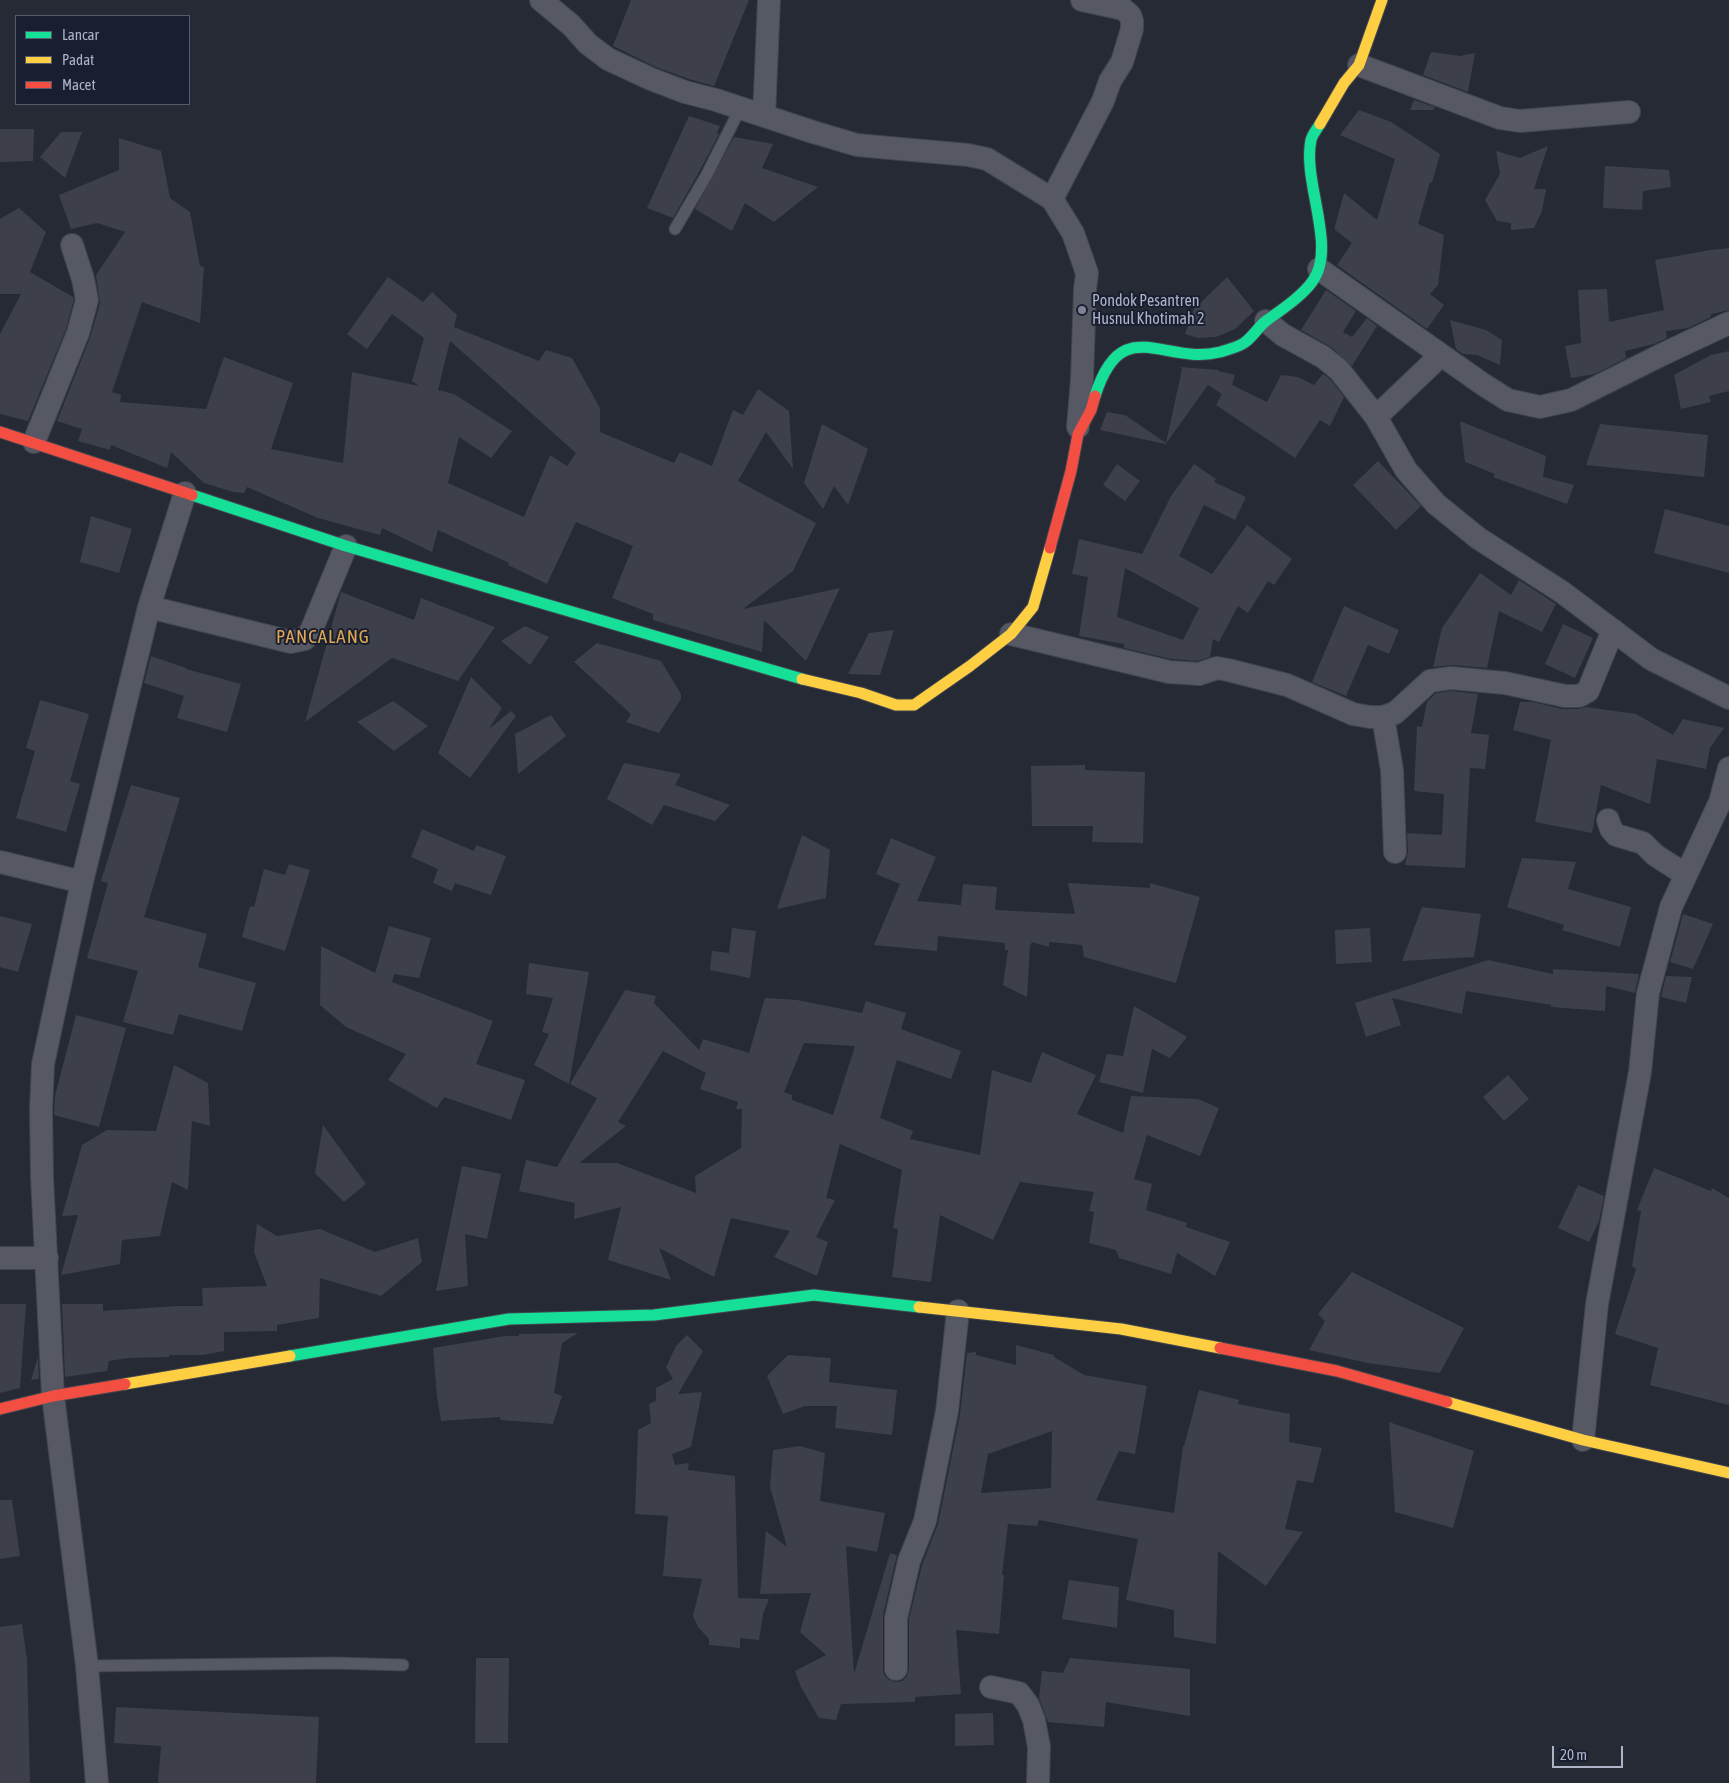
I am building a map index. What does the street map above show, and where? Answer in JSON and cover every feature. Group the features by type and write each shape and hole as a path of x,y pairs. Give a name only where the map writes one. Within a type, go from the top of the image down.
{"street":[{"path":"0,432 346,546 775,672 861,693 896,705 914,705 970,666 1011,634 1033,607 1071,471 1078,434 1087,273 1073,233 1052,199 987,159 968,155 857,144 685,92 651,79 608,59 588,44 571,25 542,0"},
{"path":"764,116 769,0"},
{"path":"1052,199 1103,101 1110,82 1122,62 1132,29 1130,15 1123,9 1082,0"},
{"path":"1078,434 1091,410 1101,378 1117,355 1135,346 1198,354 1219,352 1244,343 1266,321 1276,315 1312,282 1319,269 1322,245 1309,166 1311,139 1344,83 1359,65 1382,0"},
{"path":"1359,65 1500,118 1520,121 1629,112"},
{"path":"34,442 78,333 86,300 83,279 72,245"},
{"path":"1319,269 1508,400 1540,407 1571,400 1729,323"},
{"path":"1266,321 1283,336 1323,357 1340,370 1376,418 1406,470 1436,504 1478,538 1562,592 1651,659 1729,698"},
{"path":"1376,418 1442,355"},
{"path":"97,1783 87,1666 53,1396 42,1177 41,1109 43,1064 82,882 148,607 185,493"},
{"path":"148,607 291,642 305,638 311,631 346,546"},
{"path":"1011,634 1169,672 1198,674 1218,668 1228,670 1287,685 1353,714 1383,717 1395,713 1430,681 1451,678 1505,683 1565,696 1579,696 1588,691 1614,630"},
{"path":"1383,717 1392,770 1395,852"},
{"path":"1583,1440 1598,1304 1640,1072 1648,993 1671,907 1720,802 1729,768"},
{"path":"1608,820 1611,829 1616,835 1643,843 1655,855 1686,875"},
{"path":"0,862 82,882"},
{"path":"0,1258 47,1258"},
{"path":"0,1409 53,1396 509,1319 654,1315 814,1295 1121,1329 1337,1371 1583,1440 1729,1472"},
{"path":"896,1669 896,1618 909,1562 925,1521 947,1411 958,1311"},
{"path":"991,1687 1019,1693 1028,1705 1034,1720 1039,1747 1038,1783"}],"lane":[{"path":"675,229 706,176 740,108"},
{"path":"87,1666 335,1663 403,1665"}],"building":[{"path":"631,0 749,0 714,86 656,67 613,46"},
{"path":"1431,52 1460,56 1475,53 1468,92 1423,75"},
{"path":"1414,100 1435,107 1433,110 1410,110"},
{"path":"1359,110 1391,122 1440,154 1418,224 1444,235 1438,285 1430,294 1444,305 1427,329 1337,265 1352,243 1335,230 1344,193 1377,220 1395,159 1340,135"},
{"path":"689,116 720,126 717,133 719,134 673,218 647,208"},
{"path":"0,129 34,129 33,161 0,162"},
{"path":"61,132 82,132 65,178 40,157"},
{"path":"734,137 773,144 762,168 818,187 774,222 745,203 732,231 695,209"},
{"path":"119,138 161,151 170,198 190,212 200,266 204,267 200,323 142,302 112,392 121,395 120,402 206,409 224,357 293,383 271,449 343,463 352,372 419,386 412,381 424,338 392,314 367,349 347,334 388,277 423,302 432,292 457,315 454,327 539,361 546,350 572,358 600,408 600,432 674,463 680,452 712,466 733,410 743,415 758,389 789,411 793,469 766,432 738,481 816,523 793,571 743,609 840,588 806,661 764,620 762,652 653,620 653,614 612,598 633,546 576,522 547,584 508,565 509,563 438,530 432,552 382,528 380,535 318,518 247,487 244,493 233,492 204,483 171,452 167,468 111,445 110,450 78,441 82,429 57,421 90,338 100,303 96,275 125,232 97,223 71,229 59,195 119,170","holes":["450,341 576,453 567,466 550,455 524,517 448,483 459,437 491,458 512,431 454,394 438,390"]},
{"path":"1548,146 1534,189 1546,189 1542,211 1534,228 1511,230 1511,223 1497,221 1485,200 1500,174 1496,151 1520,158"},
{"path":"1605,166 1669,170 1671,187 1643,191 1642,210 1603,208"},
{"path":"19,208 46,232 30,272 74,299 66,329 28,421 0,414 0,334 21,294 0,294 0,219"},
{"path":"1729,248 1729,310 1711,314 1711,317 1688,328 1666,331 1667,338 1654,344 1625,351 1626,358 1595,374 1571,378 1565,346 1581,343 1578,290 1607,289 1609,322 1664,310 1655,260"},
{"path":"1227,277 1254,311 1235,329 1216,337 1198,338 1185,334 1194,309"},
{"path":"1326,290 1356,311 1343,332 1352,337 1367,318 1377,326 1352,366 1331,347 1301,330"},
{"path":"1450,320 1486,330 1502,340 1500,365 1477,355 1463,354 1456,349"},
{"path":"1729,351 1729,391 1709,396 1711,402 1681,409 1674,375 1711,355"},
{"path":"1179,367 1219,370 1235,375 1232,385 1267,402 1281,375 1298,377 1314,385 1323,374 1330,379 1344,397 1330,426 1320,420 1295,458 1216,405 1222,394 1208,385 1165,445 1100,430 1107,412 1125,415 1166,443 1182,369"},
{"path":"1460,421 1546,456 1543,477 1574,485 1567,504 1493,477 1495,474 1465,462"},
{"path":"822,424 868,449 848,505 834,486 823,509 804,483"},
{"path":"1600,424 1708,435 1704,477 1586,465"},
{"path":"1378,461 1421,506 1396,530 1353,485"},
{"path":"1117,464 1140,481 1125,501 1103,485"},
{"path":"1194,464 1216,479 1214,482 1246,497 1235,520 1204,505 1179,556 1212,574 1247,525 1292,559 1274,585 1268,581 1248,613 1238,606 1219,642 1213,639 1210,657 1197,661 1171,659 1124,648 1124,644 1079,636 1088,577 1072,574 1079,539 1142,554 1171,496","holes":["1125,568 1199,608 1183,640 1117,617"]},
{"path":"1665,509 1729,526 1729,573 1654,553"},
{"path":"91,516 132,529 119,573 80,562"},
{"path":"1480,573 1511,595 1519,580 1556,604 1542,632 1499,611 1487,668 1452,665 1433,667 1442,628"},
{"path":"341,592 414,620 421,598 495,627 458,681 392,658 305,722"},
{"path":"1344,606 1399,630 1389,654 1368,645 1346,696 1312,682"},
{"path":"1563,624 1593,638 1575,678 1545,664"},
{"path":"525,626 549,637 530,665 501,641"},
{"path":"894,630 880,675 848,674 869,633"},
{"path":"597,643 661,661 681,694 681,699 659,733 626,722 631,714 574,662"},
{"path":"151,656 186,669 241,684 227,732 177,718 184,696 144,683"},
{"path":"471,677 502,708 489,729 511,711 516,716 470,778 438,753"},
{"path":"1451,691 1478,694 1471,733 1489,735 1485,769 1470,768 1465,868 1405,865 1408,852 1407,833 1442,835 1444,794 1414,791 1417,726 1422,727 1427,702 1436,693"},
{"path":"40,700 89,714 70,781 80,784 66,832 16,818 35,751 26,748"},
{"path":"393,701 428,726 394,751 357,722"},
{"path":"1520,702 1533,702 1562,709 1586,707 1636,714 1673,735 1683,719 1724,728 1710,748 1706,769 1657,759 1650,804 1601,785 1592,833 1535,822 1551,740 1513,730"},
{"path":"551,715 566,736 518,774 515,734"},
{"path":"624,763 681,774 675,785 730,805 715,821 664,805 652,825 607,799"},
{"path":"1085,765 1085,770 1145,772 1143,843 1092,842 1093,826 1032,826 1031,766"},
{"path":"131,785 180,798 144,917 207,934 198,967 256,983 242,1031 179,1014 173,1035 123,1022 138,971 87,958 108,883 101,881"},
{"path":"422,829 474,851 476,845 506,856 491,895 455,883 452,891 433,883 438,869 411,857"},
{"path":"802,835 830,850 826,898 777,909"},
{"path":"891,838 936,857 917,901 961,905 963,884 997,887 995,910 1075,914 1068,883 1150,888 1150,883 1200,897 1176,983 1084,957 1082,945 1049,942 1049,947 1032,942 1030,946 1027,997 1003,985 1008,950 1005,950 1005,943 938,936 937,951 874,945 900,884 876,874"},
{"path":"1522,858 1576,862 1568,889 1631,907 1620,947 1562,930 1564,925 1507,907"},
{"path":"289,864 310,870 285,951 242,937 250,906 254,907 264,869 285,875"},
{"path":"1422,907 1481,914 1474,957 1402,961"},
{"path":"1683,914 1713,924 1693,969 1670,962"},
{"path":"0,916 32,924 18,972 0,967"},
{"path":"389,926 431,938 419,978 394,974 392,982 493,1021 476,1064 525,1080 511,1120 444,1097 437,1108 388,1080 406,1054 346,1027 320,1005 321,946 375,973"},
{"path":"732,928 756,931 750,978 710,970 712,951 729,953"},
{"path":"1370,928 1372,962 1336,964 1335,930"},
{"path":"1488,960 1553,974 1553,969 1639,974 1635,993 1606,986 1605,1011 1551,1007 1551,1005 1466,991 1462,1014 1392,998 1401,1025 1366,1037 1355,1003"},
{"path":"529,963 589,972 569,1084 534,1065 549,1034 542,1032 553,998 526,994"},
{"path":"1666,976 1692,977 1686,1003 1661,997"},
{"path":"625,990 656,996 654,1003 699,1050 703,1039 749,1053 765,998 797,1000 862,1013 866,1001 906,1013 901,1029 961,1051 951,1079 897,1060 880,1118 913,1131 910,1139 980,1155 992,1070 1031,1083 1042,1052 1096,1075 1077,1114 1123,1133 1131,1096 1198,1099 1219,1108 1200,1156 1147,1135 1134,1179 1152,1184 1146,1210 1187,1223 1186,1227 1230,1242 1215,1276 1177,1253 1171,1274 1119,1258 1116,1250 1089,1243 1094,1212 1089,1211 1094,1192 1020,1182 993,1240 940,1215 931,1282 892,1277 898,1229 893,1228 902,1170 840,1144 826,1198 835,1200 816,1237 828,1242 817,1276 774,1257 790,1231 731,1218 714,1277 659,1248 671,1280 608,1260 621,1207 574,1219 575,1203 519,1191 526,1160 557,1167 597,1098 570,1084","holes":["804,1043 855,1046 833,1115 792,1100 792,1095 784,1092","663,1051 706,1073 700,1089 738,1102 736,1109 742,1109 741,1148 695,1176 696,1193 617,1163 579,1163 626,1126 618,1122"]},
{"path":"1134,1006 1187,1037 1170,1058 1152,1049 1143,1093 1099,1082 1107,1054 1123,1056"},
{"path":"76,1015 126,1028 99,1127 54,1115 55,1096"},
{"path":"174,1065 208,1083 210,1126 192,1121 188,1190 172,1182 160,1236 122,1240 120,1264 61,1275 78,1215 62,1216 82,1145 107,1130 156,1131"},
{"path":"1508,1075 1529,1099 1504,1121 1483,1097"},
{"path":"323,1125 366,1184 344,1202 315,1173"},
{"path":"462,1166 501,1174 487,1239 465,1234 468,1286 436,1291"},
{"path":"1654,1168 1711,1191 1712,1188 1729,1198 1729,1405 1650,1385 1658,1348 1615,1334 1636,1269 1632,1266 1641,1211 1637,1210"},
{"path":"1578,1185 1604,1196 1599,1221 1589,1242 1558,1228"},
{"path":"257,1224 277,1236 320,1229 375,1252 418,1238 422,1262 381,1296 320,1278 319,1318 277,1325 277,1331 224,1332 224,1351 203,1355 169,1355 169,1357 128,1358 109,1361 107,1371 65,1377 62,1304 103,1304 103,1311 203,1306 202,1288 267,1286 254,1252"},
{"path":"1352,1272 1464,1328 1440,1373 1368,1363 1309,1350 1325,1321 1318,1314"},
{"path":"0,1304 26,1304 20,1388 0,1393"},
{"path":"578,1333 562,1343 554,1393 562,1396 553,1424 501,1420 500,1417 441,1421 433,1348 505,1336 519,1336 519,1334"},
{"path":"687,1335 703,1351 678,1394 702,1392 691,1447 672,1454 675,1465 689,1463 688,1470 735,1476 738,1598 769,1599 763,1614 759,1640 740,1638 740,1648 709,1645 709,1639 698,1627 693,1616 702,1579 663,1576 668,1516 635,1514 638,1430 651,1423 649,1404 656,1401 656,1388 673,1379 666,1367 676,1346"},
{"path":"1016,1345 1054,1355 1054,1357 1084,1375 1147,1386 1135,1454 1119,1451 1096,1500 1174,1513 1183,1446 1199,1390 1239,1400 1238,1404 1290,1414 1289,1442 1322,1448 1313,1483 1297,1480 1285,1529 1303,1532 1266,1586 1218,1551 1216,1644 1174,1637 1174,1610 1126,1600 1138,1539 1039,1520 1037,1526 1008,1524 1002,1575 1004,1575 999,1634 956,1630 961,1694 915,1697 915,1702 841,1704 836,1720 819,1718 801,1687 795,1671 826,1655 800,1632 811,1593 760,1594 766,1531 787,1547 770,1487 773,1450 800,1446 825,1453 820,1501 885,1513 877,1552 846,1546 854,1674 890,1553 897,1555 883,1615 883,1669 884,1675 889,1680 902,1681 907,1676 909,1669 909,1619 922,1565 938,1524 960,1414 967,1353 976,1352 976,1355 1016,1365","holes":["1052,1431 1051,1488 981,1493 988,1454"]},
{"path":"788,1355 831,1358 829,1382 897,1390 892,1435 835,1428 837,1406 805,1406 783,1414 767,1376"},
{"path":"38,1357 39,1379 31,1380"},
{"path":"1389,1422 1474,1451 1453,1528 1395,1512"},
{"path":"0,1500 12,1500 20,1556 0,1559"},
{"path":"1069,1580 1119,1587 1117,1628 1062,1619"},
{"path":"22,1624 27,1660 30,1783 0,1783 0,1627"},
{"path":"476,1658 509,1658 508,1743 475,1743"},
{"path":"1070,1658 1190,1669 1190,1716 1106,1702 1104,1727 1048,1722 1039,1698 1042,1671 1063,1673"},
{"path":"116,1707 319,1717 316,1783 158,1783 161,1746 114,1743"},
{"path":"993,1713 994,1745 955,1746 955,1714"}],"traffic: fast":[{"path":"1095,396 1106,370 1118,355 1131,348 1146,347 1199,354 1220,352 1232,348 1247,341 1263,323 1302,293 1312,282 1319,268 1322,251 1310,157 1313,134 1320,124"},
{"path":"192,495 346,546 802,679"},
{"path":"290,1356 509,1319 654,1315 814,1295 919,1307"}],"traffic: slow":[{"path":"1320,124 1344,83 1359,65 1382,0"},
{"path":"802,679 861,693 896,705 914,705 970,666 1011,634 1033,607 1050,548"},
{"path":"919,1307 1121,1329 1220,1348"},
{"path":"125,1384 290,1356"},
{"path":"1447,1402 1583,1440 1729,1473"}],"traffic: jam":[{"path":"1050,548 1071,471 1078,434 1091,410 1095,396"},
{"path":"0,432 192,495"},
{"path":"1220,1348 1337,1371 1447,1402"},
{"path":"0,1409 53,1396 125,1384"}],"place":[{"name":"Pondok Pesantren Husnul Khotimah 2","path":"1082,310"}],"district":[{"name":"PANCALANG","path":"323,637"}]}
